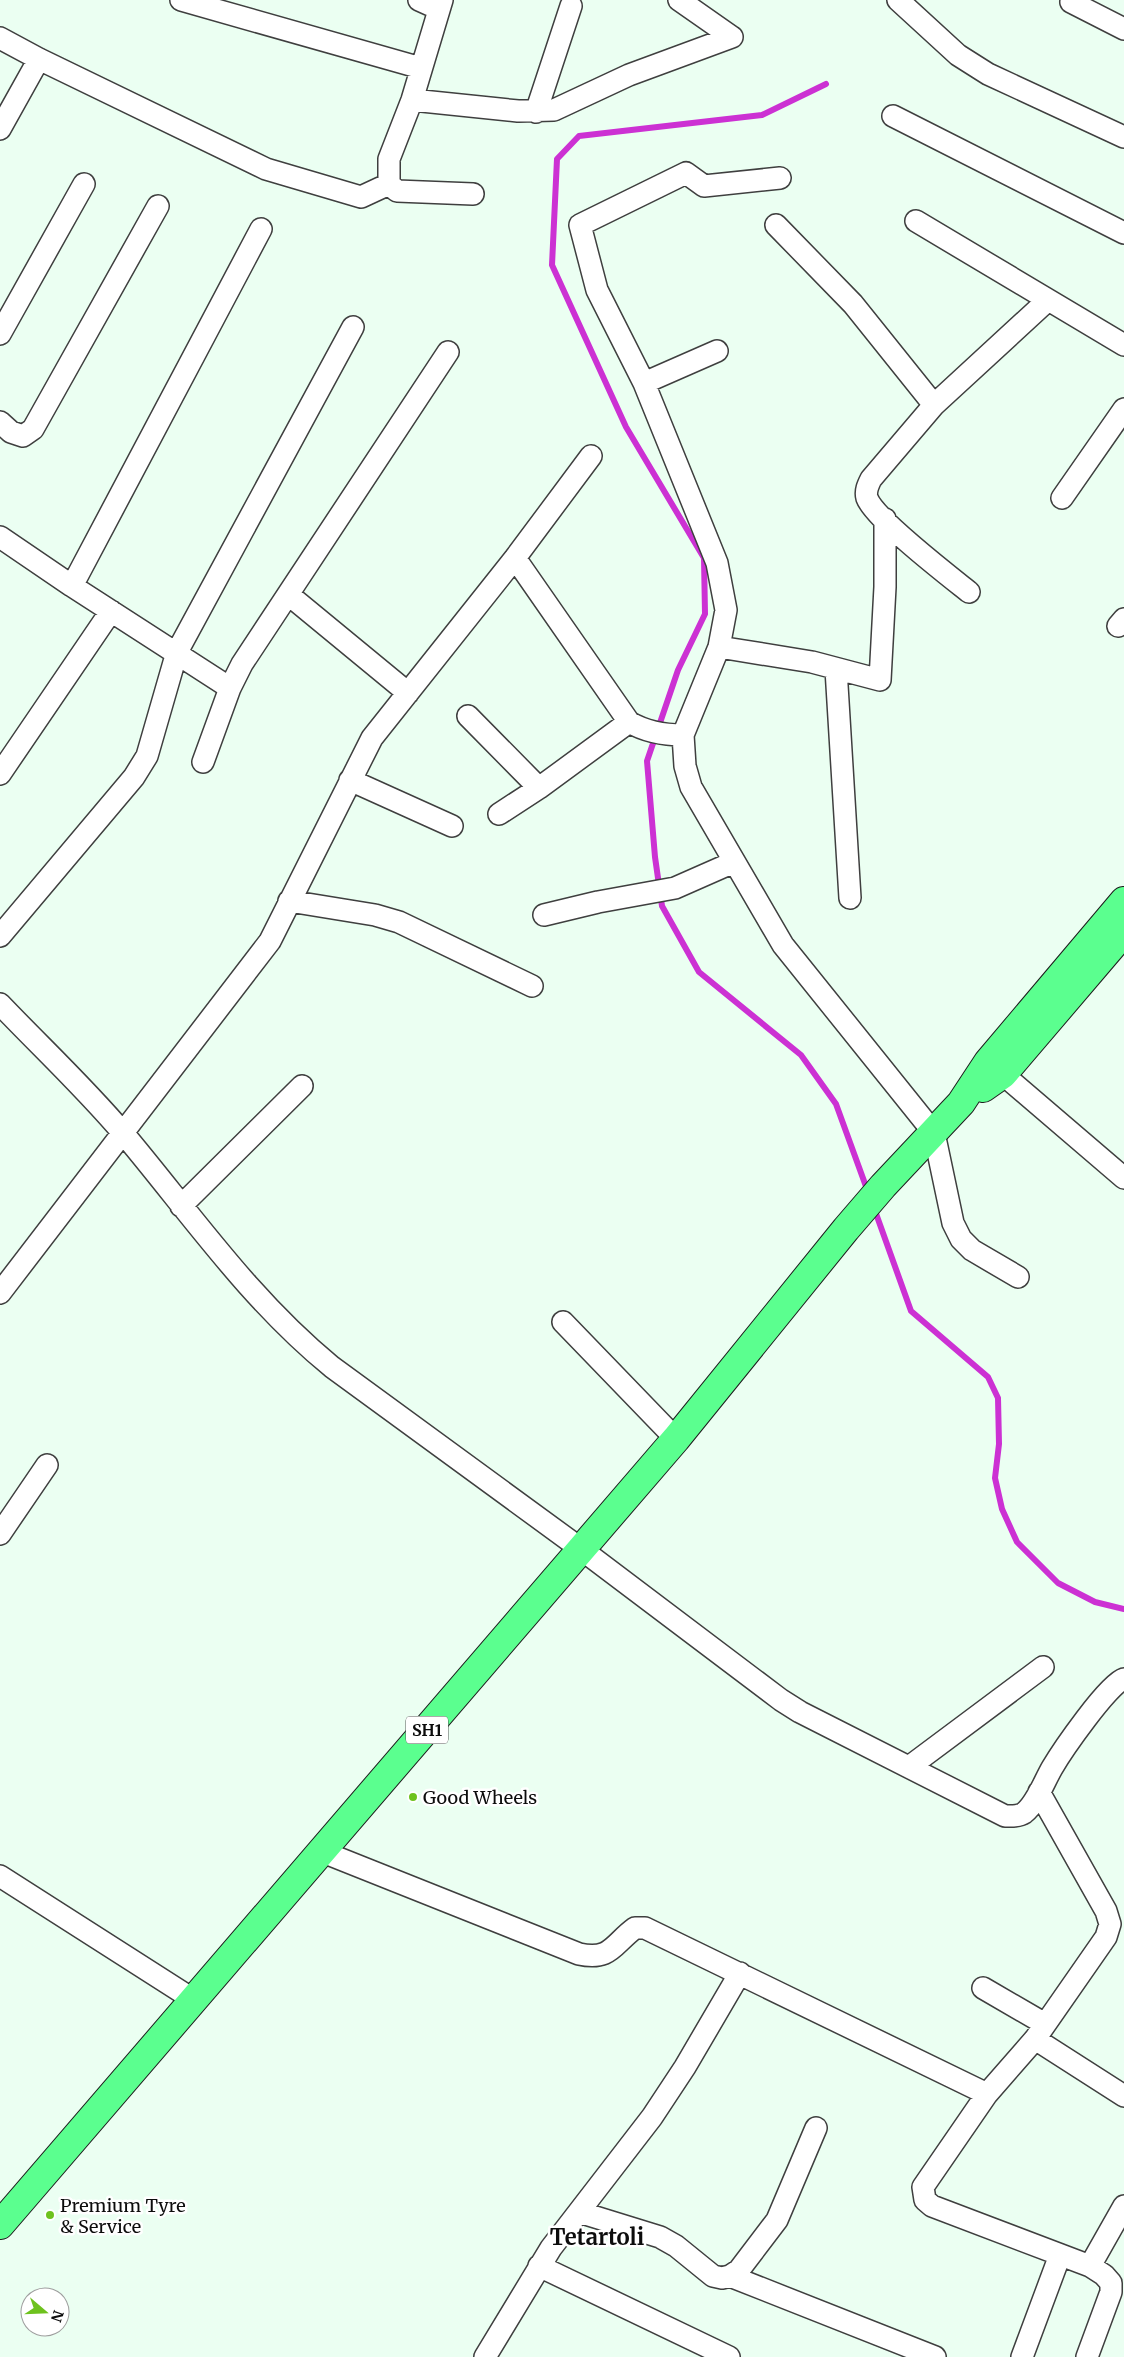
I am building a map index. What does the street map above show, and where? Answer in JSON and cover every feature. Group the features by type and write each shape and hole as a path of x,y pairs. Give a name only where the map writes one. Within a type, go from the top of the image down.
{"main road":[{"path":"995,1068 1124,901"},
{"path":"934,1133 1124,932"},
{"name":"SH1","path":"0,2225 676,1439 846,1229 883,1186 934,1133"}],"street":[{"path":"180,0 421,68"},
{"path":"419,0 441,4 412,100 389,159 389,184 397,191 473,194"},
{"path":"412,100 536,112 554,110 629,75 732,37 679,0"},
{"path":"898,0 958,55 988,74 1124,137"},
{"path":"1071,2 1124,28"},
{"path":"536,112 571,6"},
{"path":"0,38 39,59 266,169 361,197 389,184"},
{"path":"0,129 39,59"},
{"path":"893,116 1124,233"},
{"path":"780,178 704,186 686,173 580,225 597,290 644,383 717,563 726,610 719,647 674,735 692,787 783,945 934,1133 953,1223 961,1239 972,1250 1018,1277"},
{"path":"0,334 84,184"},
{"path":"0,422 11,432 23,436 33,429 158,206"},
{"path":"916,221 1124,345"},
{"path":"776,225 853,304 934,406"},
{"path":"72,586 261,229"},
{"path":"969,592 884,519 867,498 866,488 870,479 934,406 1048,300"},
{"path":"0,936 134,777 147,756 177,652 353,327"},
{"path":"644,383 717,351"},
{"path":"203,762 230,688 242,664 448,352"},
{"path":"1062,498 1124,409"},
{"path":"0,1293 270,941 372,738 515,558 591,456"},
{"path":"719,647 812,662 880,680 885,587 884,519"},
{"path":"1,540 230,688"},
{"path":"515,558 634,725 674,735"},
{"path":"289,595 408,693"},
{"path":"0,774 111,611"},
{"path":"836,669 850,898"},
{"path":"468,716 540,788"},
{"path":"499,814 634,725"},
{"path":"350,780 452,826"},
{"path":"544,915 652,891 675,888 734,862"},
{"path":"289,902 375,915 399,922 532,986"},
{"path":"0,1004 122,1132 252,1292 296,1338 332,1367 581,1549 781,1700 814,1720 909,1766 1005,1816 1023,1814 1039,1792 1055,1764 1110,1688 1124,1679"},
{"path":"995,1068 1124,1178"},
{"path":"181,1206 302,1086"},
{"path":"563,1322 676,1439"},
{"path":"0,1534 47,1465"},
{"path":"909,1766 1043,1667"},
{"path":"1039,1792 1106,1911 1110,1924 1106,1937 1040,2031 987,2094 923,2187 925,2200 932,2206 1090,2266 1104,2275 1111,2283 1111,2292 1088,2357"},
{"path":"322,1852 579,1954 593,1957 608,1953 635,1928 645,1928 987,2094"},
{"path":"0,1876 194,2000"},
{"path":"1106,1911 1124,1928"},
{"path":"490,2355 539,2266 652,2117 685,2067 740,1973"},
{"path":"983,1988 1124,2096"},
{"path":"579,2212 660,2237 676,2246 713,2276 722,2278 730,2276 739,2270 777,2220 816,2128"},
{"path":"1090,2266 1124,2206"},
{"path":"1022,2357 1060,2255"},
{"path":"539,2266 729,2357"},
{"path":"730,2276 935,2357"}],"waterway":[{"path":"826,84 762,115 579,136 557,159 552,265 626,427 704,558 705,614 678,670 647,761 655,857 662,906 699,972 801,1055 836,1104 868,1192"},
{"path":"874,1208 911,1311 988,1377 998,1398 999,1444 995,1478 1002,1509 1017,1542 1058,1583 1095,1602 1124,1609"}],"place":[{"name":"Good Wheels","path":"413,1797"},
{"name":"Premium Tyre & Service","path":"50,2215"}],"district":[{"name":"Tetartoli","path":"597,2237"}]}
